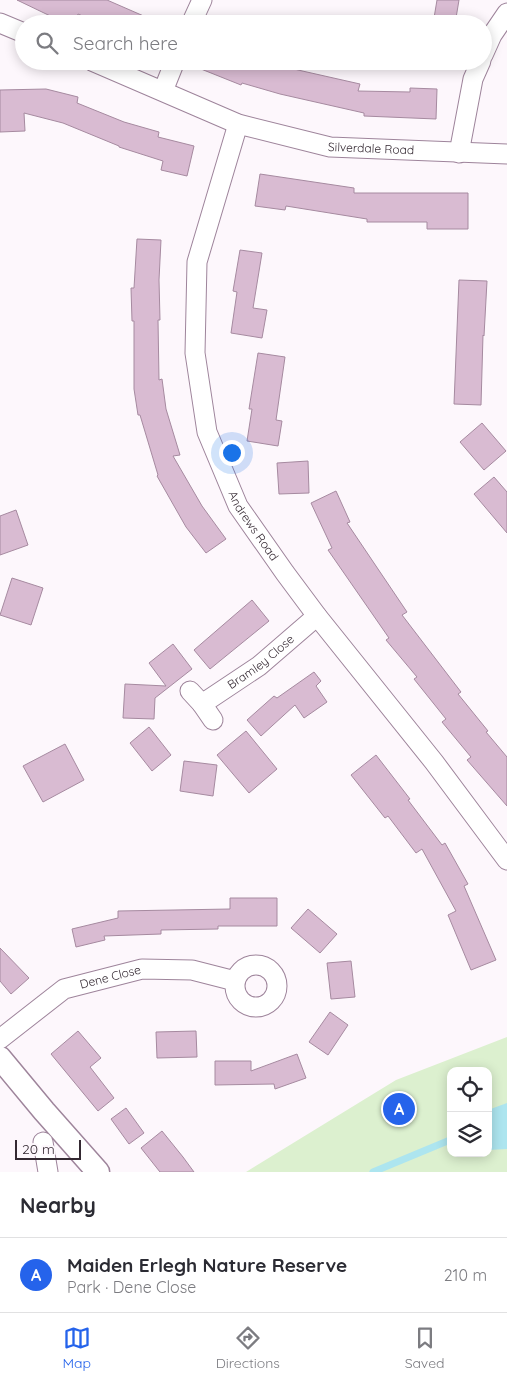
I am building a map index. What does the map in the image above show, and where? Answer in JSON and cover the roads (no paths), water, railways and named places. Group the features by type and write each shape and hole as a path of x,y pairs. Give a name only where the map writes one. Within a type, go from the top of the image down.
{"street":[{"path":"195,15 202,0"},
{"path":"492,35 507,13"},
{"path":"0,23 15,29"},
{"name":"Silverdale Road","path":"113,70 238,124 330,148 507,154"},
{"path":"162,91 171,70"},
{"path":"458,153 473,79 477,70"},
{"name":"Andrews Road","path":"238,124 197,262 195,353 207,432 238,506 317,616 434,762 507,860"},
{"name":"Bramley Close","path":"213,720 196,698 259,666 317,616"},
{"name":"Dene Close","path":"0,1039 64,990 142,969 192,970 235,981"},
{"path":"0,1058 98,1172"},
{"path":"43,1142 48,1172"}],"water":[{"path":"507,1103 507,1149 492,1150 492,1109"}],"waterway":[{"path":"373,1172 447,1141"}],"place":[{"name":"Maiden Erlegh Nature Reserve","path":"399,1109"}]}
